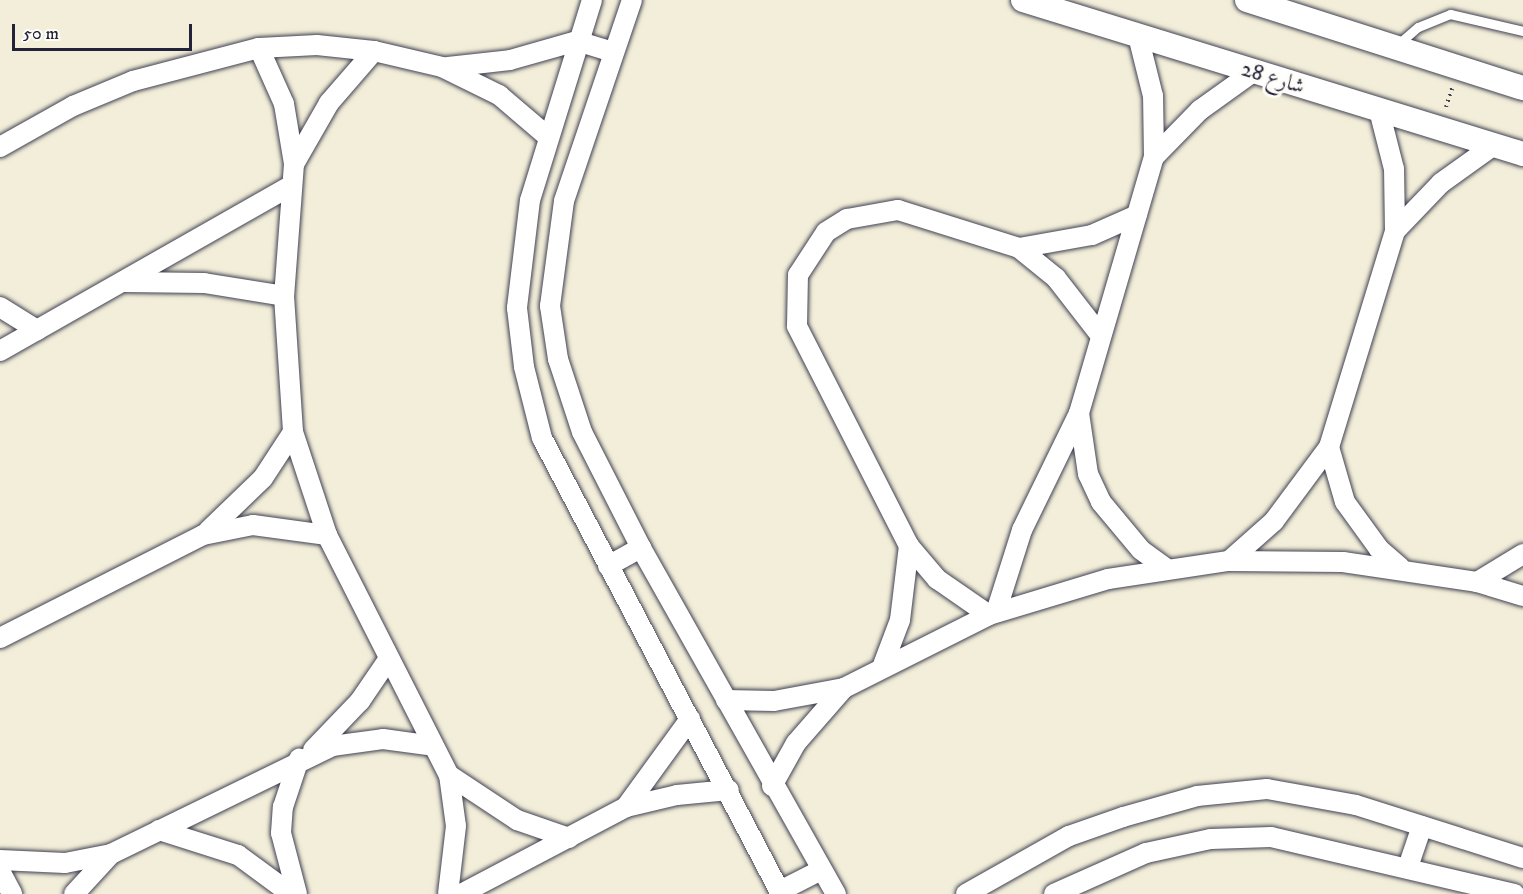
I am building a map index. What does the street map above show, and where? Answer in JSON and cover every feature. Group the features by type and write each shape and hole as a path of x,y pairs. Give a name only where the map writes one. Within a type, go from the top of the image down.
{"street":[{"path":"592,0 548,136 522,255 517,308 524,367 542,438 729,790 780,892 821,870"},
{"path":"632,0 612,52 564,201 550,306 558,359 582,432 641,549 772,786 836,894"},
{"name":"شارع 28","path":"1023,0 1523,154"},
{"path":"1247,0 1523,88"},
{"path":"992,614 1030,510 1079,413 1154,157 1153,96 1138,36"},
{"path":"442,67 510,60 577,41 612,52"},
{"path":"0,147 73,106 133,81 260,48 374,51 442,67 499,96 548,136"},
{"path":"260,48 284,104 294,164"},
{"path":"374,51 329,103 294,164 289,187 284,296 293,432 327,535 388,660 449,774 456,826 448,894"},
{"path":"1154,157 1200,110 1254,72"},
{"path":"1229,561 1274,521 1329,447 1395,231 1394,170 1379,110"},
{"path":"1395,231 1441,183 1494,145"},
{"path":"0,351 289,187"},
{"path":"992,614 937,579 909,546 797,326 798,275 826,232 872,211 898,210 1019,248 1056,278 1101,336"},
{"path":"1019,248 1084,237 1137,215"},
{"path":"122,282 204,283 284,296"},
{"path":"0,307 37,330"},
{"path":"1079,413 1083,454 1101,502 1133,543 1166,568"},
{"path":"0,638 204,535 245,498 293,432"},
{"path":"1329,447 1345,502 1378,549 1400,567"},
{"path":"204,535 261,525 327,535"},
{"path":"883,665 900,620 909,546"},
{"path":"608,566 641,549"},
{"path":"1477,582 1523,554"},
{"path":"772,786 796,743 844,688 883,665 992,614 1166,568 1229,561 1400,567 1477,582 1523,596"},
{"path":"297,894 281,833 283,807 304,756 360,701 388,660"},
{"path":"726,700 774,700 844,688"},
{"path":"626,807 690,718"},
{"path":"0,860 65,863 111,854 304,756 375,739 434,746"},
{"path":"449,774 509,816 569,838"},
{"path":"966,894 1069,836 1197,796 1267,789 1356,806 1523,858"},
{"path":"461,894 626,807 677,795 729,790"},
{"path":"1408,867 1422,826"},
{"path":"159,830 238,855 291,894"},
{"path":"1054,894 1146,853 1210,839 1271,837 1408,867 1514,894"},
{"path":"74,894 111,854"},
{"path":"0,871 12,894"}],"lane":[{"path":"1395,47 1418,27 1450,14 1523,31"}],"path":[{"path":"1440,128 1458,67"}]}
